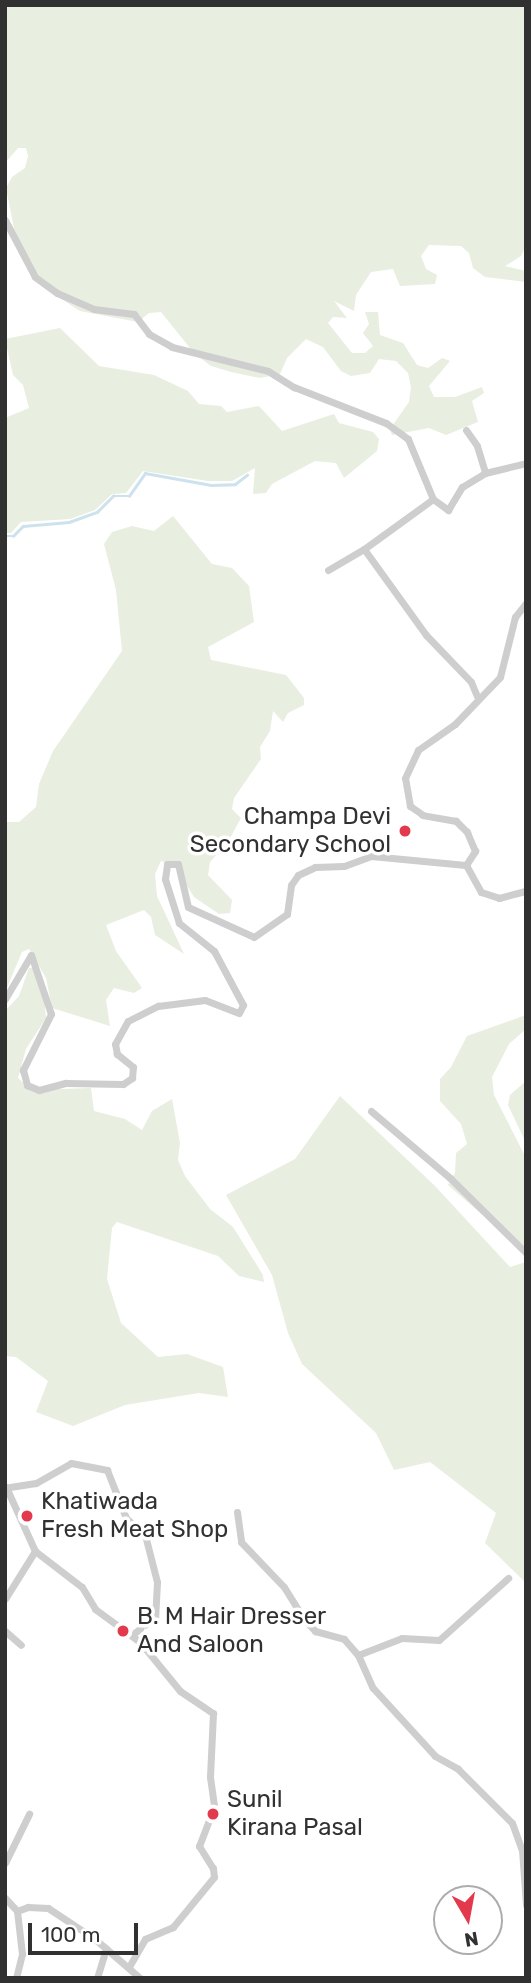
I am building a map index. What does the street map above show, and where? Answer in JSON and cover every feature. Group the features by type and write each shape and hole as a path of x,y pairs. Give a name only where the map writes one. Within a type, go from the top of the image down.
{"street":[{"path":"5,220 35,276 57,293 94,309 134,314 149,334 172,347 268,371 295,387 386,423 415,450 433,499 448,510 462,487 485,473 526,463"},
{"path":"466,430 477,446 485,473"},
{"path":"328,570 364,549 433,499"},
{"path":"364,549 426,635 471,682 477,696"},
{"path":"466,865 475,851 467,832 456,821 416,811 403,785 418,750 455,724 505,667 515,617 526,603"},
{"path":"5,999 31,956 51,1014 23,1070 27,1085 39,1090 66,1083 129,1082 133,1067 114,1050 128,1021 158,1006 193,1001 215,1001 239,1013 243,1005 214,951 179,923 165,879 167,864 178,864 188,907 254,937 287,915 291,886 307,869 344,866 371,856 466,865"},
{"path":"466,865 481,892 499,898 526,891"},
{"path":"371,1111 450,1178 526,1253"},
{"path":"129,1968 145,1939 173,1927 209,1886 213,1868 199,1846 214,1807 210,1777 213,1713 180,1691 132,1635 95,1609 82,1587 35,1551 8,1487 36,1483 71,1463 107,1470 126,1518 145,1535 157,1582 155,1618 132,1635"},
{"path":"237,1512 241,1542 284,1587 303,1618 315,1631 344,1639 358,1655 373,1688 435,1756 458,1769 512,1823 522,1850 526,1905"},
{"path":"5,1599 35,1551"},
{"path":"358,1655 402,1638 439,1640 508,1578"},
{"path":"5,1631 20,1645"},
{"path":"5,1864 29,1814"},
{"path":"5,1898 17,1912 22,1954 16,1978"},
{"path":"17,1912 28,1907 48,1908 106,1948 140,1978"},
{"path":"97,1978 106,1948"}],"shaded area":[{"path":"5,5 526,5 526,246 521,256 505,266 526,271 526,282 485,277 473,268 469,253 461,246 429,245 421,256 426,269 437,275 435,284 400,286 393,269 371,272 356,295 354,311 334,301 347,318 333,317 328,323 352,353 365,353 373,346 363,333 369,324 365,312 378,312 380,335 403,343 417,365 428,368 442,358 450,361 429,386 434,397 455,397 482,387 484,393 472,401 478,422 446,435 429,428 392,435 390,429 409,402 411,387 408,373 396,361 379,359 370,373 351,376 341,371 323,347 306,339 287,358 280,374 260,378 231,372 211,366 194,353 161,312 149,313 138,322 80,311 43,287 19,254 6,188 12,177 25,168 28,156 26,148 18,148 5,163"},
{"path":"60,328 99,366 154,375 188,391 199,404 221,406 227,412 259,406 282,431 334,414 339,423 373,432 379,439 377,451 344,478 336,463 315,461 272,484 266,493 253,494 255,468 232,481 208,481 143,471 126,493 112,494 95,510 70,519 21,522 11,533 5,533 5,418 29,408 23,385 13,375 5,339"},
{"path":"173,516 212,564 232,568 249,586 254,622 208,647 211,660 286,675 304,698 304,705 288,713 283,722 273,711 270,731 260,747 261,759 234,798 232,809 241,818 229,840 210,862 208,875 232,900 230,913 219,914 194,897 173,864 161,861 155,874 157,896 184,954 155,935 151,917 144,910 106,925 116,951 142,988 134,993 114,988 106,1000 110,1026 52,1008 46,978 29,949 22,952 5,992 5,822 19,822 36,807 39,784 53,751 122,651 116,590 104,544 112,532 132,526 154,531"},
{"path":"29,968 33,968 44,997 46,1018 26,1049 18,1078 31,1090 91,1088 94,1111 125,1119 142,1130 152,1111 172,1099 180,1143 178,1160 185,1176 210,1209 233,1227 263,1275 264,1282 239,1276 218,1256 117,1222 112,1228 107,1279 121,1323 158,1357 187,1354 223,1367 228,1397 199,1393 125,1405 73,1426 36,1412 48,1381 16,1357 5,1356 5,1011 19,996"},
{"path":"526,1015 526,1029 509,1044 492,1077 494,1095 526,1158 526,1253 448,1185 455,1173 456,1153 467,1144 461,1124 440,1101 440,1079 451,1067 467,1036"},
{"path":"526,1081 526,1143 508,1105 510,1095"},
{"path":"340,1096 435,1186 510,1267 526,1262 526,1583 485,1543 496,1513 430,1462 394,1470 376,1433 302,1364 288,1333 272,1275 226,1195 295,1159"}],"waterway":[{"path":"5,536 13,536 23,526 69,522 97,512 113,496 129,496 145,473 211,485 235,484 247,475"}],"place":[{"name":"Champa Devi Secondary School","path":"405,831"},
{"name":"Khatiwada Fresh Meat Shop","path":"27,1516"},
{"name":"B. M Hair Dresser And Saloon","path":"123,1631"},
{"name":"Sunil Kirana Pasal","path":"213,1814"}]}
